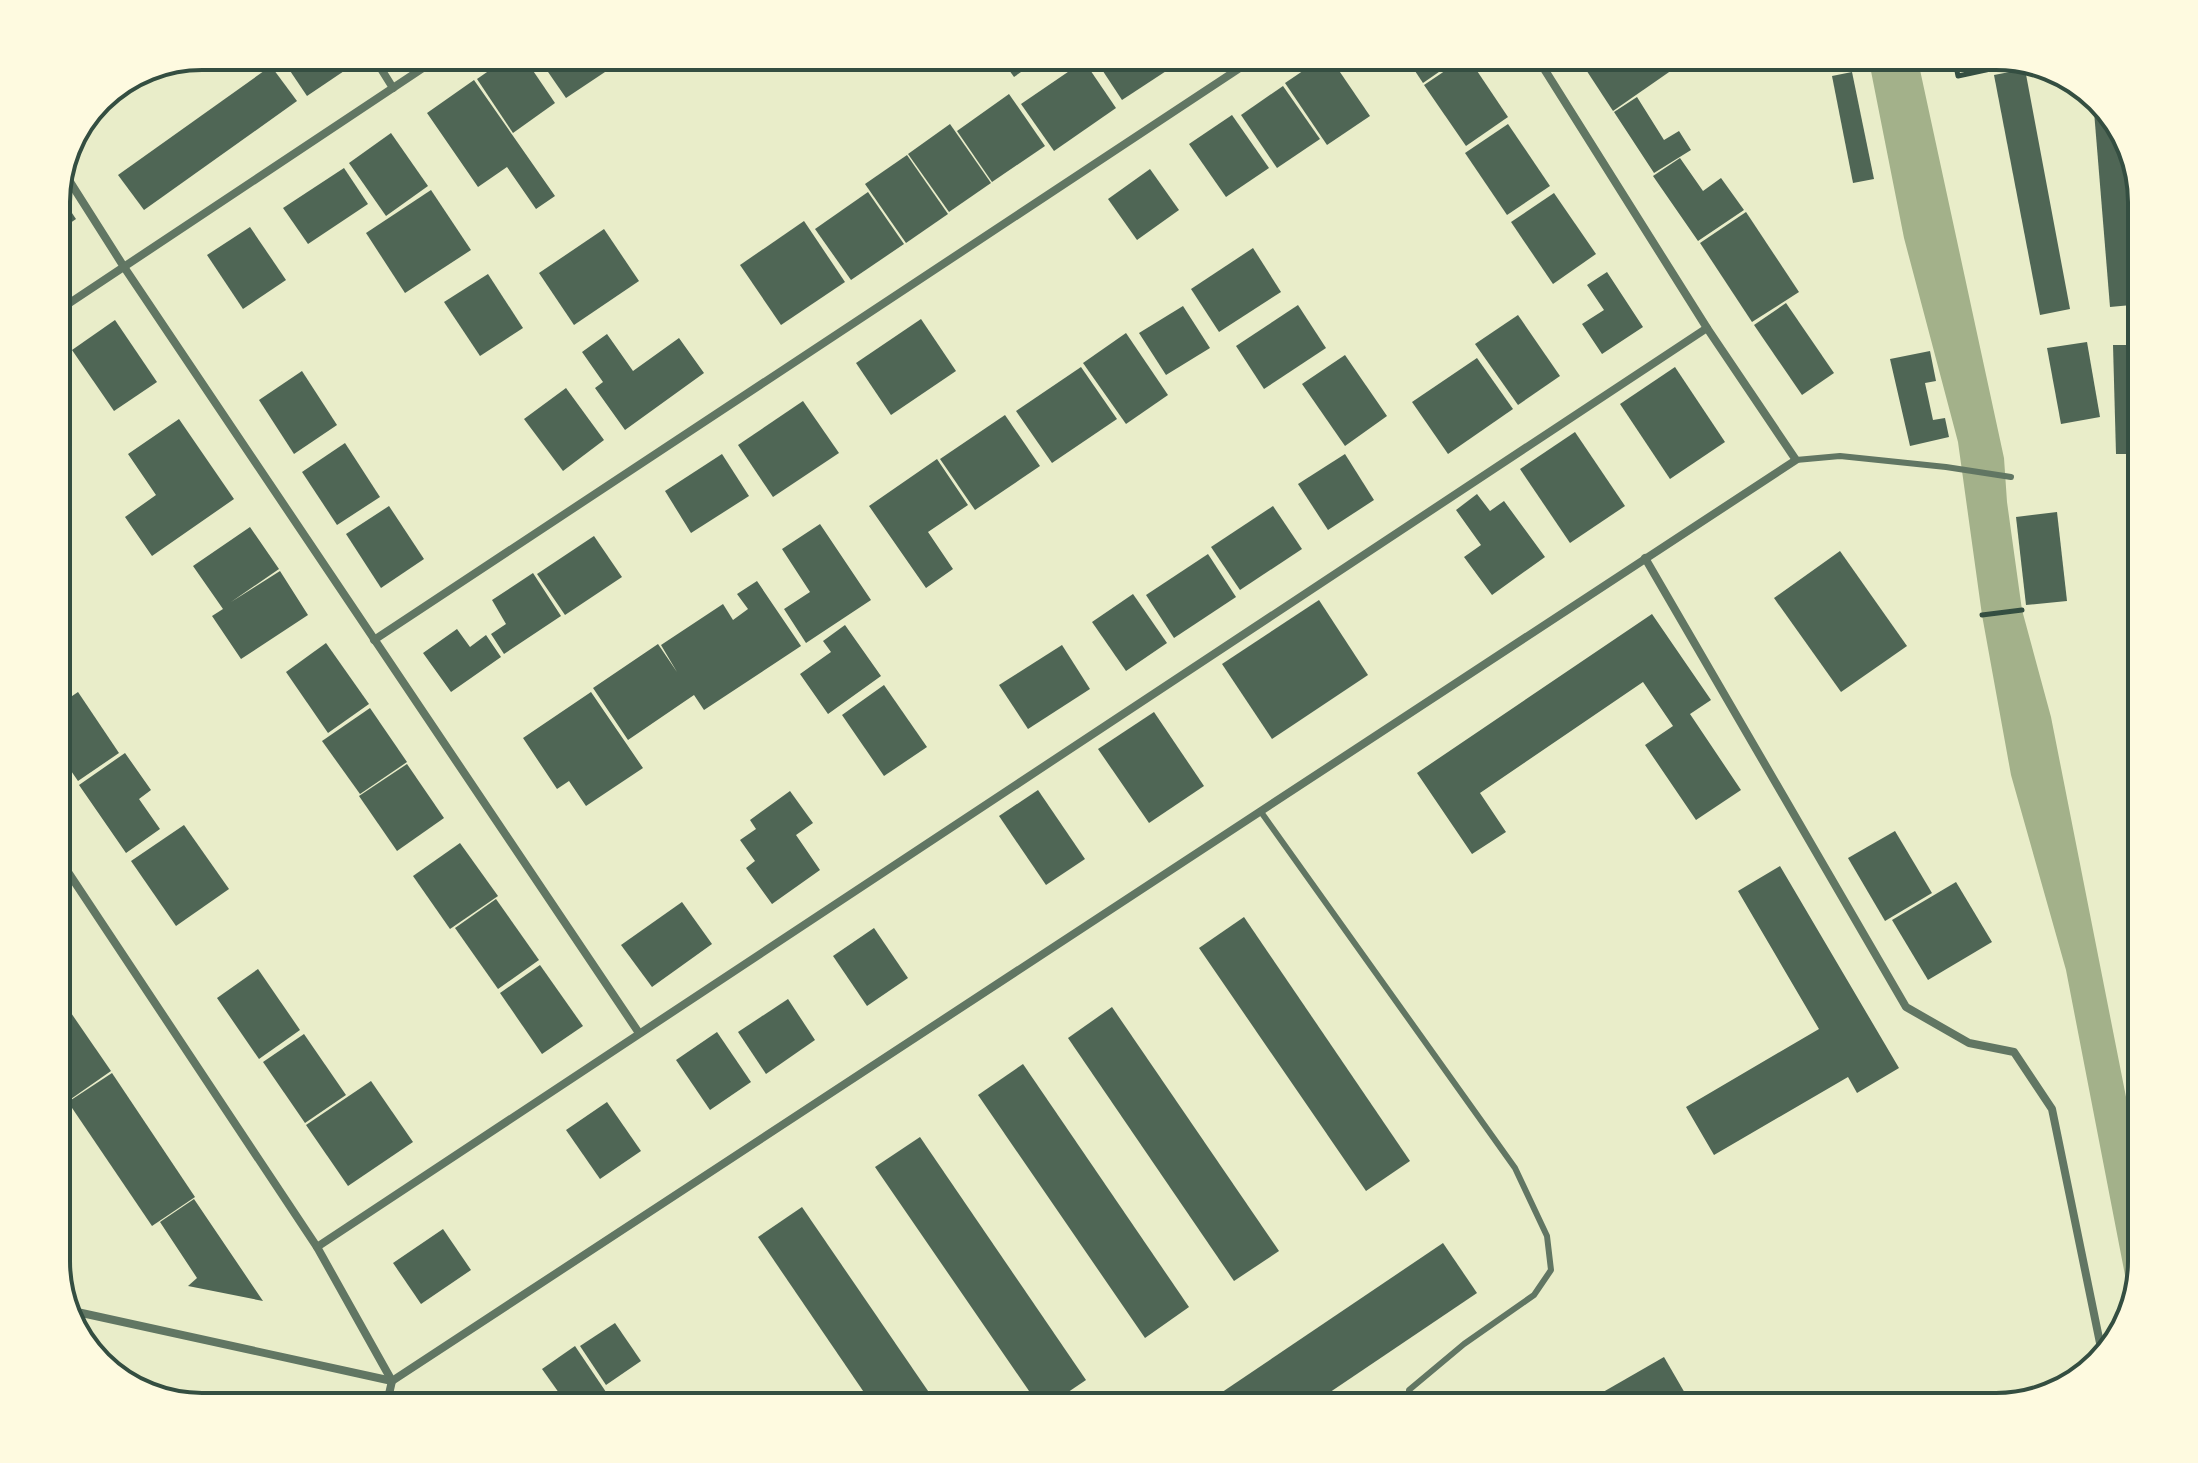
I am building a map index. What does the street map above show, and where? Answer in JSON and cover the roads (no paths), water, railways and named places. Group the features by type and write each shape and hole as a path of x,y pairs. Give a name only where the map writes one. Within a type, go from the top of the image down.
{"street":[{"path":"382,70 393,88"},
{"path":"70,303 420,70"},
{"path":"374,640 1237,70"},
{"path":"81,1313 392,1381 1796,460 1707,328 1545,70"},
{"path":"72,185 639,1033"},
{"path":"317,1247 1707,328"},
{"path":"1645,558 1906,1007 1969,1043 2014,1052 2052,1109 2100,1342"},
{"path":"70,875 317,1247 392,1381 389,1393"}],"lane":[{"path":"1796,460 1840,456 2011,477"},
{"path":"1261,812 1515,1168 1547,1236 1551,1270 1534,1295 1464,1344 1409,1393"}]}
